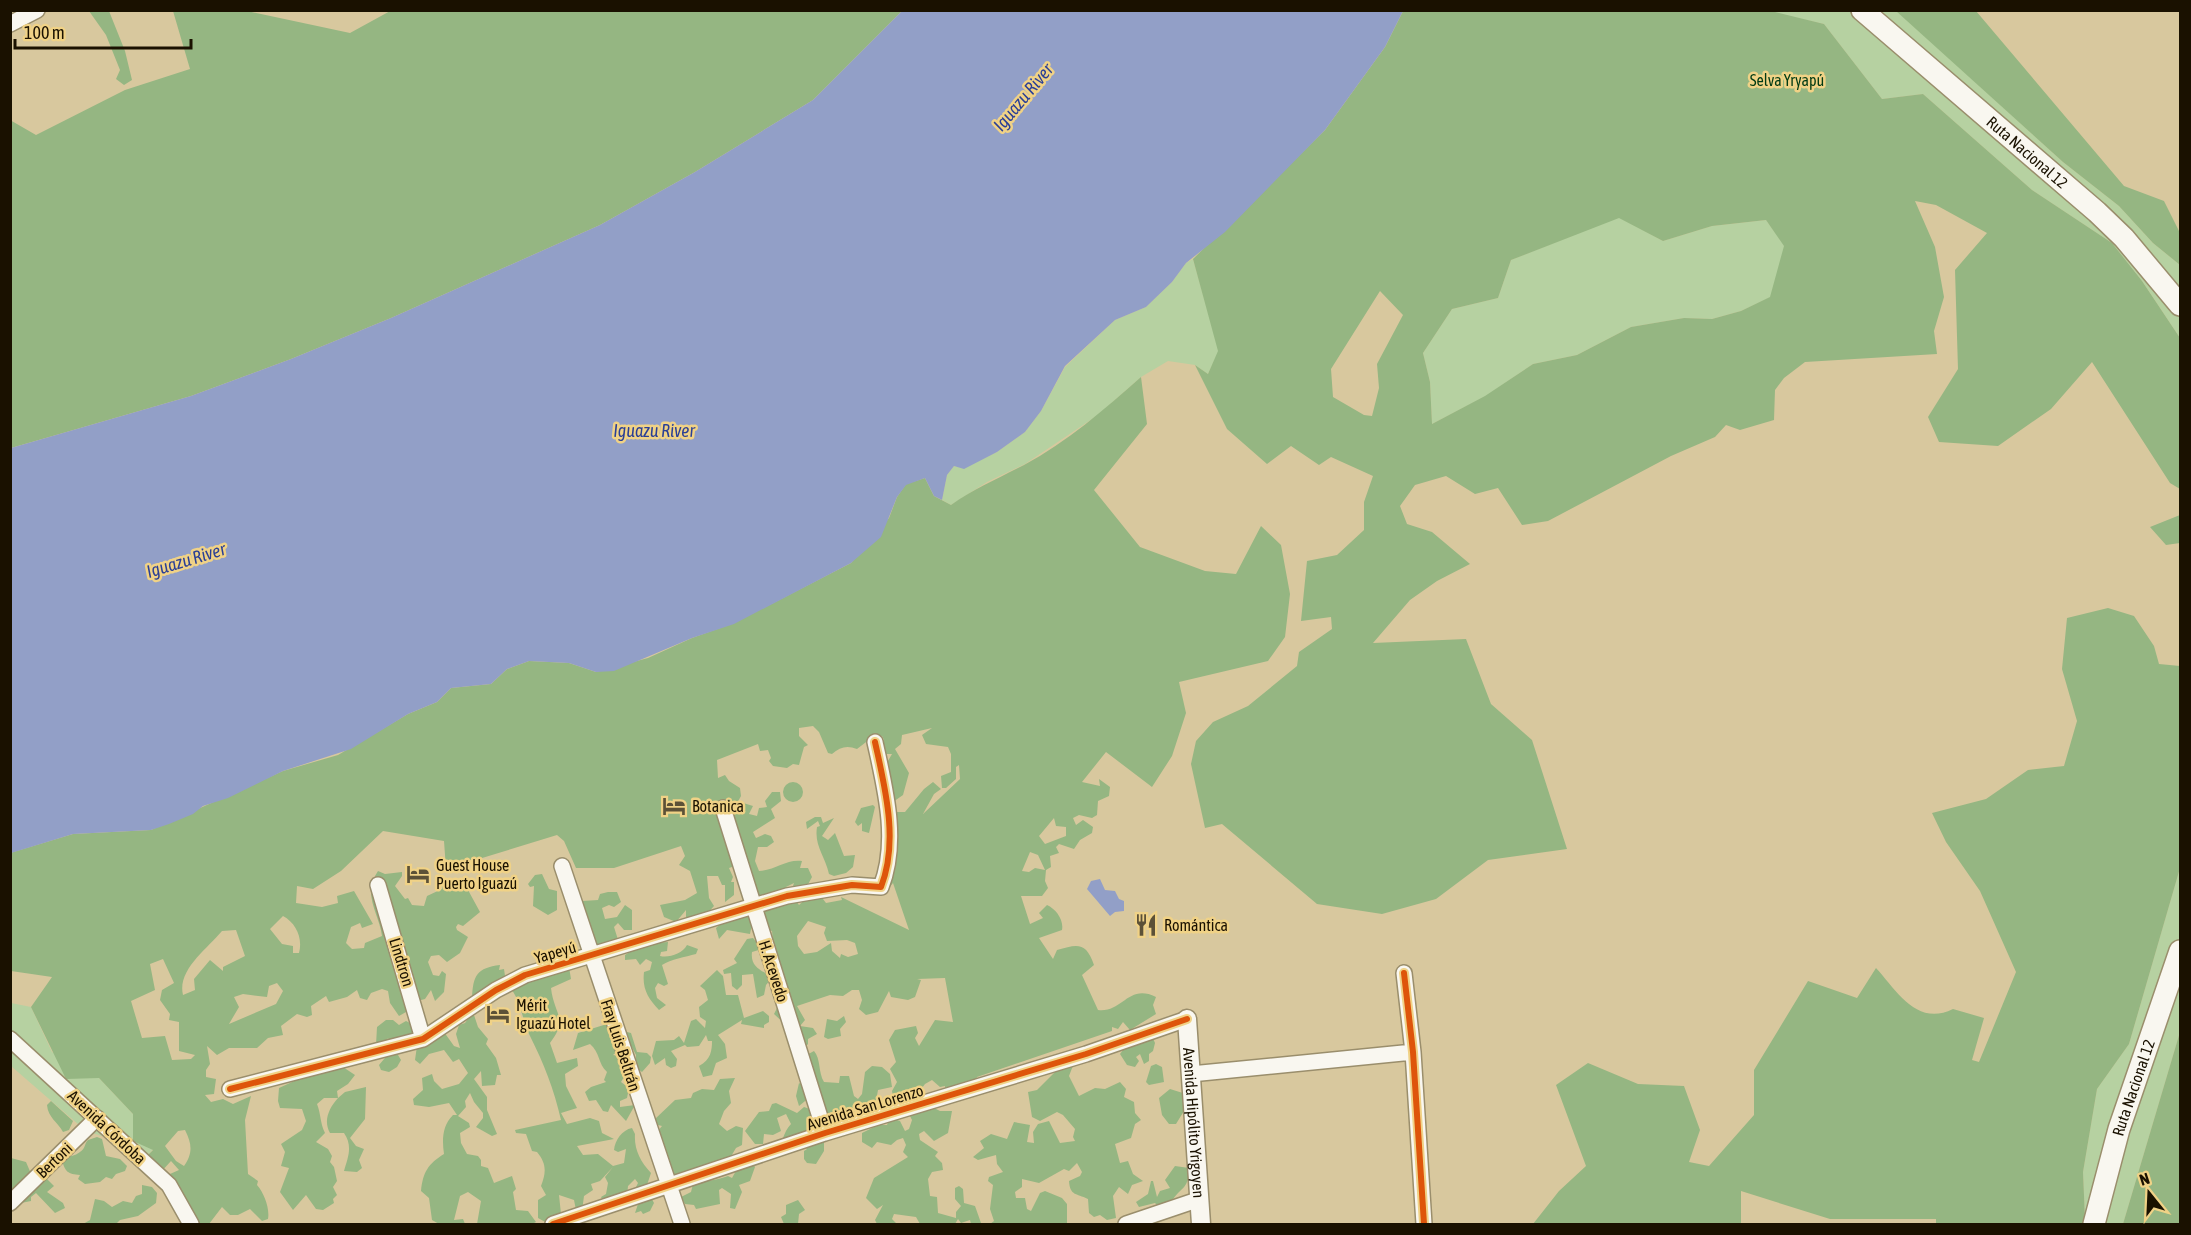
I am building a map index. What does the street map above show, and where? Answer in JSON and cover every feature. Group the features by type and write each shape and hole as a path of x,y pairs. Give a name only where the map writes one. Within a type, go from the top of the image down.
{"highway":[{"name":"Ruta Nacional 12","path":"1862,10 2097,212 2124,238 2181,304"},
{"name":"Ruta Nacional 12","path":"2094,1224 2120,1129 2181,951"}],"main road":[{"name":"Avenida Hipólito Yrigoyen","path":"1187,1019 1201,1224"}],"street":[{"path":"10,24 37,10"},
{"name":"Yapeyú","path":"230,1089 423,1039 496,990 525,975 787,896 852,885 881,886 889,867 888,802 875,742"},
{"name":"H. Acevedo","path":"723,808 825,1133"},
{"name":"Fray Luis Beltrán","path":"562,866 682,1224"},
{"name":"Lindtron","path":"378,885 423,1039"},
{"path":"1404,973 1413,1052 1424,1224"},
{"name":"Avenida San Lorenzo","path":"553,1224 825,1133 1086,1054 1187,1019"},
{"name":"Avenida Córdoba","path":"10,1039 169,1185 191,1224"},
{"path":"1191,1074 1413,1052"},
{"name":"Bertoni","path":"10,1203 97,1118"},
{"path":"1126,1224 1200,1199"}],"green space":[{"path":"392,10 902,11 813,100 695,172 600,225 391,318 291,359 191,396 11,448 10,120 36,135 125,90 190,69 173,11 247,11 350,33"},
{"name":"Selva Yryapú","path":"1767,10 1824,24 1882,99 1923,94 2032,190 2112,243 2142,281 2180,338 2180,489 2170,483 2092,362 2051,409 1998,446 1939,442 1928,417 1958,369 1955,270 1987,233 1936,205 1915,201 1935,247 1944,297 1934,331 1937,354 1805,362 1784,378 1775,390 1774,420 1740,430 1726,425 1715,437 1671,456 1548,521 1522,525 1498,488 1475,494 1446,476 1415,485 1400,506 1407,524 1432,532 1470,564 1437,581 1410,600 1373,643 1466,639 1491,704 1532,740 1567,849 1488,860 1436,899 1382,914 1317,904 1222,824 1205,828 1191,764 1196,741 1213,722 1248,706 1297,666 1299,652 1332,629 1331,617 1301,621 1307,561 1337,555 1364,530 1364,502 1373,476 1331,457 1319,465 1291,446 1267,464 1227,429 1195,365 1208,374 1218,351 1193,259 1325,130 1385,47 1403,11","holes":["1619,218 1663,241 1712,226 1766,220 1784,246 1770,297 1741,311 1712,319 1684,318 1631,327 1577,355 1533,364 1485,396 1432,424 1430,382 1423,353 1452,309 1498,298 1511,260","1380,291 1403,315 1377,364 1379,388 1372,416 1364,415 1333,397 1331,369"]},
{"path":"1896,10 2063,162 2119,206 2153,243 2180,265 2180,338 2142,281 2112,243 2032,190 1923,94 1882,99 1824,24 1767,11"},
{"path":"89,11 109,11 125,51 132,80 124,85 116,79 120,70 106,35"},
{"path":"1896,11 1976,11 2124,186 2164,201 2180,233 2180,265 2153,243 2119,206 2063,162"},
{"path":"1619,217 1663,241 1712,226 1766,220 1785,246 1771,297 1741,311 1712,319 1684,318 1631,327 1577,355 1533,364 1486,396 1432,424 1430,382 1423,353 1452,309 1498,298 1511,260"},
{"path":"1193,259 1219,351 1208,374 1195,365 1168,361 1141,377 1098,415 1025,464 987,482 951,505 942,500 947,475 954,466 964,468 997,452 1025,432 1041,411 1065,367 1115,320 1146,307 1172,282 1186,263"},
{"path":"1141,377 1147,424 1094,490 1140,547 1205,571 1236,574 1261,526 1281,545 1290,594 1285,637 1268,661 1179,682 1186,713 1172,756 1152,787 1106,752 1082,782 1100,786 1099,779 1110,787 1109,796 1098,801 1097,815 1092,818 1079,815 1073,818 1076,825 1083,820 1093,827 1092,833 1080,840 1074,849 1059,844 1056,847 1059,853 1050,856 1051,867 1046,870 1045,881 1048,888 1042,896 1021,896 1030,924 1043,918 1039,913 1047,905 1061,919 1062,930 1039,938 1053,959 1057,950 1076,946 1088,952 1094,965 1082,975 1098,1010 1107,1010 1132,996 1146,994 1156,997 1153,1005 1156,1014 1130,1030 1123,1022 1118,1029 1112,1027 1112,1031 977,1077 976,1080 950,1087 950,1091 945,1091 945,1086 940,1087 932,1080 925,1084 918,1093 915,1093 913,1101 902,1102 895,1097 894,1101 892,1091 897,1082 890,1069 896,1062 889,1040 895,1030 916,1026 918,1033 915,1038 919,1046 935,1020 953,1022 945,978 917,979 921,980 915,997 908,1000 891,997 889,991 878,1012 866,1015 859,1009 862,1000 859,990 852,990 843,996 830,995 797,1006 805,1020 800,1026 813,1028 817,1034 808,1039 808,1044 800,1053 793,1039 786,1039 789,1028 774,1014 779,1004 772,931 764,929 741,894 740,889 744,885 735,866 729,868 733,877 731,882 734,882 734,895 725,902 725,885 722,885 718,876 707,876 709,898 714,906 705,916 686,919 686,910 676,922 664,917 660,905 685,900 697,893 690,871 679,865 685,856 681,846 614,868 576,868 564,841 557,835 446,869 444,841 383,831 341,871 313,889 297,886 296,903 322,907 338,903 337,896 354,891 373,924 362,928 360,923 351,927 346,943 352,949 364,948 365,943 382,936 372,903 371,891 378,885 375,876 378,871 385,874 402,872 395,886 412,905 424,906 427,896 442,889 442,883 457,886 462,879 480,912 463,926 458,924 456,927 468,937 460,953 447,962 439,955 431,956 428,962 433,975 439,976 442,971 446,974 444,992 435,1001 431,990 425,999 405,1004 406,1012 399,1016 390,1003 388,991 382,989 371,993 367,1000 360,998 357,990 347,997 329,1002 326,996 311,1006 312,1015 307,1017 297,1014 281,1026 283,1035 268,1038 257,1048 229,1048 217,1055 207,1046 210,1064 206,1070 206,1077 216,1079 214,1094 205,1095 211,1102 223,1099 233,1104 251,1096 245,1120 248,1174 258,1181 257,1185 267,1206 268,1219 262,1221 250,1209 238,1215 230,1215 222,1207 209,1224 194,1224 170,1174 179,1170 171,1161 161,1172 143,1160 153,1150 133,1141 133,1114 99,1078 66,1079 31,1007 52,977 11,971 10,853 73,834 151,830 283,771 338,755 408,714 437,702 451,688 491,684 507,669 529,661 569,663 596,672 648,658 692,638 734,623 851,563 889,518 897,497 906,484 925,478 934,496 951,505 1055,446","holes":["813,726 819,732 828,753 832,754 844,747 857,749 870,739 882,736 884,740 878,745 883,754 892,754 885,766 893,802 903,795 909,773 895,749 901,744 902,735 932,728 922,735 926,744 948,747 951,754 951,772 941,776 942,788 946,788 956,779 956,767 959,765 960,779 923,814 934,794 941,789 933,782 924,789 905,812 895,812 885,888 889,888 893,883 909,930 841,897 842,900 826,903 820,895 810,894 799,905 786,887 794,883 792,889 806,888 812,877 808,868 800,868 802,861 759,871 755,861 758,847 767,847 774,842 771,836 765,834 756,838 753,832 775,818 771,809 781,801 780,792 772,792 765,801 767,807 759,808 757,816 749,814 753,806 740,802 722,831 720,804 729,809 735,807 741,796 740,788 729,781 725,775 718,778 717,760 758,744 760,751 768,750 771,758 769,761 773,766 787,768 793,764 799,765 804,747 808,745 799,736 799,728","1054,818 1056,826 1066,827 1066,836 1045,844 1039,836","1030,852 1038,855 1045,870 1035,868 1029,872 1022,871","283,916 292,923 297,931 300,942 299,953 293,953 293,946 282,944 270,929","808,921 826,927 824,933 827,941 847,940 855,943 858,954 848,957 841,954 840,958 832,951 831,943 817,952 804,954 798,946 797,936","236,930 245,956 223,967 223,971 210,960 194,979 195,990 183,995 184,977 201,953 222,931","163,959 174,983 162,990 160,1000 170,1014 169,1020 179,1022 179,1051 195,1055 191,1059 172,1060 165,1036 142,1038 131,1001 155,990 150,964","277,983 283,991 276,1004 229,1024 239,1007 234,997 243,994 267,997 269,986","185,1130 190,1144 189,1157 184,1166 176,1161 165,1146 178,1131"]},
{"path":"2180,515 2180,543 2166,545 2150,527"},
{"path":"2108,608 2134,616 2154,646 2159,664 2180,666 2180,868 2129,1044 2097,1089 2083,1172 2085,1219 2083,1224 1936,1224 1936,1219 1830,1219 1741,1191 1741,1224 1533,1224 1559,1191 1586,1166 1556,1085 1588,1063 1638,1084 1684,1086 1700,1130 1689,1162 1709,1166 1754,1115 1754,1070 1808,981 1857,998 1876,968 1900,996 1918,1010 1940,1013 1953,1009 1984,1018 1972,1060 1979,1062 2016,972 1980,891 1946,842 1932,813 1986,799 2028,770 2064,766 2077,721 2062,669 2067,618"},
{"path":"793,782 800,785 803,792 800,799 793,802 786,799 783,792 786,785"},
{"path":"873,805 875,807 869,833 862,831 862,823 858,826 855,822 861,808"},
{"path":"815,817 821,817 823,823 834,818 822,836 828,840 835,833 844,856 855,855 853,867 846,873 834,876 829,874 818,845 816,834 817,827 820,826 818,821 807,829 806,822"},
{"path":"2180,868 2180,1032 2123,1224 2083,1224 2085,1218 2083,1172 2097,1089 2129,1044"},
{"path":"542,874 549,889 557,891 557,910 548,915 533,906 534,886 530,887 528,884 535,875"},
{"path":"617,892 621,902 614,907 609,905 602,908 605,919 617,917 625,905 632,910 632,930 624,930 618,923 614,927 619,943 599,954 574,915 582,901 598,900 600,894"},
{"path":"747,915 752,924 750,934 727,930 719,939 716,928 724,921"},
{"path":"753,938 762,949 752,952 753,962 772,978 766,985 764,995 757,998 753,974 742,975 742,985 737,990 732,986 731,973 724,974 723,970 737,963 734,959 747,939"},
{"path":"668,942 667,951 661,952 660,956 675,955 687,945 698,949 696,954 662,965 668,984 664,986 658,983 655,988 657,998 666,1005 659,1010 649,997 644,983 644,972 650,970 652,962 646,959 640,965 636,959 625,960 625,955 643,944"},
{"path":"500,965 499,970 504,969 505,976 472,998 475,978 478,974 486,968"},
{"path":"569,967 571,979 551,988 559,1016 559,1028 550,1043 557,1063 577,1058 578,1066 565,1074 566,1086 577,1108 561,1113 567,1124 590,1118 599,1121 602,1133 614,1139 577,1146 583,1155 598,1154 613,1166 624,1163 626,1149 618,1152 614,1150 617,1139 622,1133 632,1128 638,1155 651,1173 646,1188 654,1203 650,1211 643,1214 641,1211 635,1213 638,1204 633,1193 638,1183 635,1179 628,1186 627,1196 608,1211 601,1197 606,1194 608,1183 605,1177 613,1167 600,1181 591,1184 593,1190 584,1196 582,1211 576,1210 574,1200 559,1195 561,1214 547,1223 538,1218 538,1200 546,1195 541,1186 545,1173 544,1165 537,1152 532,1151 526,1134 516,1133 515,1130 561,1120 548,1077 511,989"},
{"path":"717,970 723,976 726,995 738,995 744,1018 763,1011 769,1016 769,1022 764,1025 764,1028 741,1024 742,1020 718,1035 725,1044 727,1058 716,1063 712,1075 703,1077 699,1066 706,1061 711,1051 712,1041 708,1041 706,1035 699,1046 687,1047 685,1045 671,1051 677,1059 676,1066 671,1068 666,1065 665,1058 655,1065 652,1056 656,1041 674,1040 679,1036 684,1043 691,1021 696,1019 705,1028 706,1021 700,1017 699,1007 708,1000 705,990 700,986"},
{"path":"11,1003 31,1007 52,1052 99,1078 133,1114 153,1149 139,1166 105,1137 86,1131 11,1066"},
{"path":"473,1012 478,1027 488,1039 486,1044 496,1058 501,1075 497,1075 495,1085 482,1086 481,1071 474,1079 487,1097 487,1110 497,1134 492,1136 476,1127 483,1118 483,1113 470,1093 465,1101 466,1107 458,1116 469,1123 470,1127 460,1133 461,1143 467,1154 478,1156 481,1166 488,1168 494,1183 512,1176 516,1189 513,1192 516,1210 528,1211 536,1222 532,1224 477,1224 481,1201 468,1192 460,1196 454,1220 463,1219 465,1224 439,1224 432,1220 429,1198 421,1191 427,1169 444,1154 445,1128 453,1115 457,1115 449,1103 429,1107 414,1105 413,1099 423,1090 422,1078 432,1074 434,1081 442,1089 459,1084 468,1073 459,1059 453,1062 444,1050 429,1054 420,1064 415,1060 417,1046 444,1032 454,1046 460,1048 456,1034 459,1025 465,1023"},
{"path":"844,1016 846,1022 840,1029 841,1036 828,1039 824,1037 827,1019 837,1021"},
{"path":"386,1020 393,1020 399,1025 406,1021 414,1025 415,1032 408,1039 390,1042 388,1038 386,1042 376,1045 377,1027"},
{"path":"607,1024 612,1026 611,1042 618,1051 613,1055 619,1056 623,1066 620,1070 624,1077 621,1082 629,1088 627,1098 620,1101 620,1107 635,1105 626,1121 611,1105 608,1112 603,1111 596,1100 589,1101 585,1092 591,1087 606,1082 604,1080 607,1072 593,1047 590,1044 573,1050 578,1033"},
{"path":"2180,1032 2180,1224 2123,1224"},
{"path":"631,1033 637,1052 647,1053 651,1057 650,1063 642,1072 638,1069 636,1072 632,1066 636,1062 636,1055 625,1034"},
{"path":"1152,1036 1155,1043 1153,1051 1149,1054 1149,1061 1144,1064 1140,1054 1136,1057 1139,1061 1135,1067 1127,1065 1120,1054 1126,1046"},
{"path":"814,1051 824,1082 839,1083 840,1076 849,1076 854,1096 858,1099 862,1094 865,1072 872,1066 882,1067 890,1074 892,1087 878,1090 876,1101 856,1109 850,1121 820,1129 811,1127 780,1156 776,1155 791,1124 786,1114 777,1118 781,1131 773,1135 764,1134 763,1144 755,1144 745,1131 759,1112 769,1111 772,1104 776,1103 797,1113 804,1107 813,1110 810,1097 799,1106 796,1096 799,1083 802,1085 803,1057"},
{"path":"390,1052 398,1055 401,1060 397,1067 389,1072 381,1070 379,1065"},
{"path":"1074,1063 1069,1076 1079,1096 1095,1088 1105,1089 1120,1082 1126,1089 1124,1097 1134,1102 1135,1113 1141,1120 1135,1124 1131,1138 1115,1144 1120,1163 1128,1161 1133,1174 1143,1181 1132,1185 1128,1194 1119,1187 1113,1196 1116,1218 1107,1220 1100,1215 1094,1217 1089,1213 1088,1199 1072,1192 1069,1181 1080,1176 1082,1172 1077,1163 1069,1171 1064,1169 1039,1183 1022,1179 1022,1187 1015,1192 1016,1198 1025,1198 1027,1209 1031,1211 1040,1193 1045,1191 1062,1198 1067,1204 1067,1224 990,1224 994,1221 990,1209 993,1185 988,1181 989,1177 1003,1172 997,1164 996,1155 978,1160 973,1157 984,1148 980,1141 991,1134 1007,1139 1014,1122 1030,1125 1027,1142 1034,1143 1033,1132 1038,1124 1049,1121 1060,1143 1075,1141 1073,1137 1075,1129 1063,1115 1057,1112 1040,1121 1032,1117 1028,1092 1037,1090 1057,1070"},
{"path":"1156,1064 1162,1067 1164,1082 1149,1085 1146,1082 1151,1066"},
{"path":"343,1067 355,1075 348,1084 337,1091 338,1098 324,1098 317,1104 325,1133 316,1142 328,1149 332,1156 330,1162 334,1167 337,1181 333,1187 337,1195 333,1199 334,1203 323,1210 316,1209 306,1195 293,1210 280,1192 289,1168 281,1166 285,1152 281,1144 302,1130 306,1121 302,1109 280,1108 279,1088 303,1077"},
{"path":"735,1078 729,1091 731,1103 724,1111 719,1124 727,1131 736,1126 743,1128 742,1145 736,1148 721,1173 661,1177 651,1158 651,1145 662,1126 658,1125 655,1119 675,1100 691,1098 693,1093 702,1089 714,1090 720,1079"},
{"path":"366,1087 365,1119 350,1138 356,1146 364,1149 359,1160 362,1168 357,1172 344,1171 349,1147 344,1133 330,1133 328,1128 328,1115 338,1098 345,1092"},
{"path":"1170,1089 1186,1094 1187,1106 1176,1124 1169,1124 1162,1115 1159,1098"},
{"path":"51,1101 73,1121 69,1130 63,1132 51,1117 47,1105"},
{"path":"932,1107 940,1111 952,1111 948,1133 934,1141 924,1131 919,1134 920,1140 938,1152 935,1156 942,1163 943,1170 932,1172 928,1179 930,1196 937,1197 938,1213 956,1218 956,1212 961,1206 955,1199 955,1188 959,1186 963,1189 964,1203 975,1206 981,1223 990,1224 971,1224 970,1220 961,1223 958,1219 955,1224 920,1224 916,1217 894,1214 892,1219 897,1224 877,1224 875,1220 883,1205 877,1209 866,1198 874,1178 908,1157 903,1152 906,1145 903,1138 891,1145 877,1142 872,1148 862,1142 862,1133 878,1125 887,1125 890,1118 900,1121 905,1131 909,1129 912,1120 909,1114"},
{"path":"97,1137 102,1139 106,1156 120,1159 127,1166 125,1171 116,1174 112,1179 106,1177 100,1182 85,1184 78,1179 80,1175 68,1172 62,1160 78,1153 88,1140"},
{"path":"819,1138 824,1142 824,1151 816,1164 807,1163 804,1159 804,1151 807,1149 805,1147"},
{"path":"11,1158 26,1162 32,1176 11,1199"},
{"path":"753,1164 755,1167 750,1181 739,1185 742,1192 735,1209 730,1208 731,1194 722,1188 719,1190 720,1204 696,1209 694,1205 685,1204 681,1197 691,1192 693,1184 728,1176 732,1178 737,1169"},
{"path":"1175,1166 1189,1168 1189,1175 1186,1185 1170,1204 1159,1207 1155,1203 1139,1207 1136,1202 1148,1194 1151,1181 1153,1181 1157,1197 1160,1191 1170,1188 1165,1180"},
{"path":"46,1178 54,1186 47,1192 63,1203 65,1208 55,1213 36,1193 31,1197 31,1201 21,1203 31,1187"},
{"path":"142,1185 152,1187 157,1193 156,1203 138,1216 120,1220 116,1224 83,1224 90,1220 95,1199 104,1201 112,1207 123,1201 132,1203 136,1196 142,1194"},
{"path":"798,1200 805,1210 799,1214 798,1224 784,1224 781,1217 786,1214 786,1205"}],"water":[{"name":"Iguazu River","path":"902,11 1403,11 1385,47 1325,130 1225,232 1186,263 1172,282 1146,307 1115,320 1065,366 1041,411 1025,432 997,452 964,469 954,466 947,475 942,500 934,496 925,478 906,485 897,497 881,537 851,563 734,624 692,638 614,671 596,672 569,663 529,661 507,669 491,684 451,688 437,702 408,714 351,749 283,771 228,798 203,806 193,814 169,824 151,830 73,834 11,853 11,448 191,396 291,359 391,318 600,225 695,172 813,100"},
{"path":"1100,879 1105,890 1115,891 1119,899 1124,901 1124,911 1115,912 1110,916 1087,889 1091,881"}],"cycle path":[{"path":"230,1089 423,1039 496,990 525,975 787,896 852,885 881,887 886,869 890,833 886,796 875,742"},
{"path":"1404,973 1413,1052 1424,1224"},
{"path":"553,1224 825,1133 1086,1054 1187,1019"}],"place":[{"name":"Botanica","path":"674,806"},
{"name":"Guest House Puerto Iguazú","path":"418,874"},
{"name":"Romántica","path":"1146,925"},
{"name":"Mérit Iguazú Hotel","path":"498,1014"}]}
